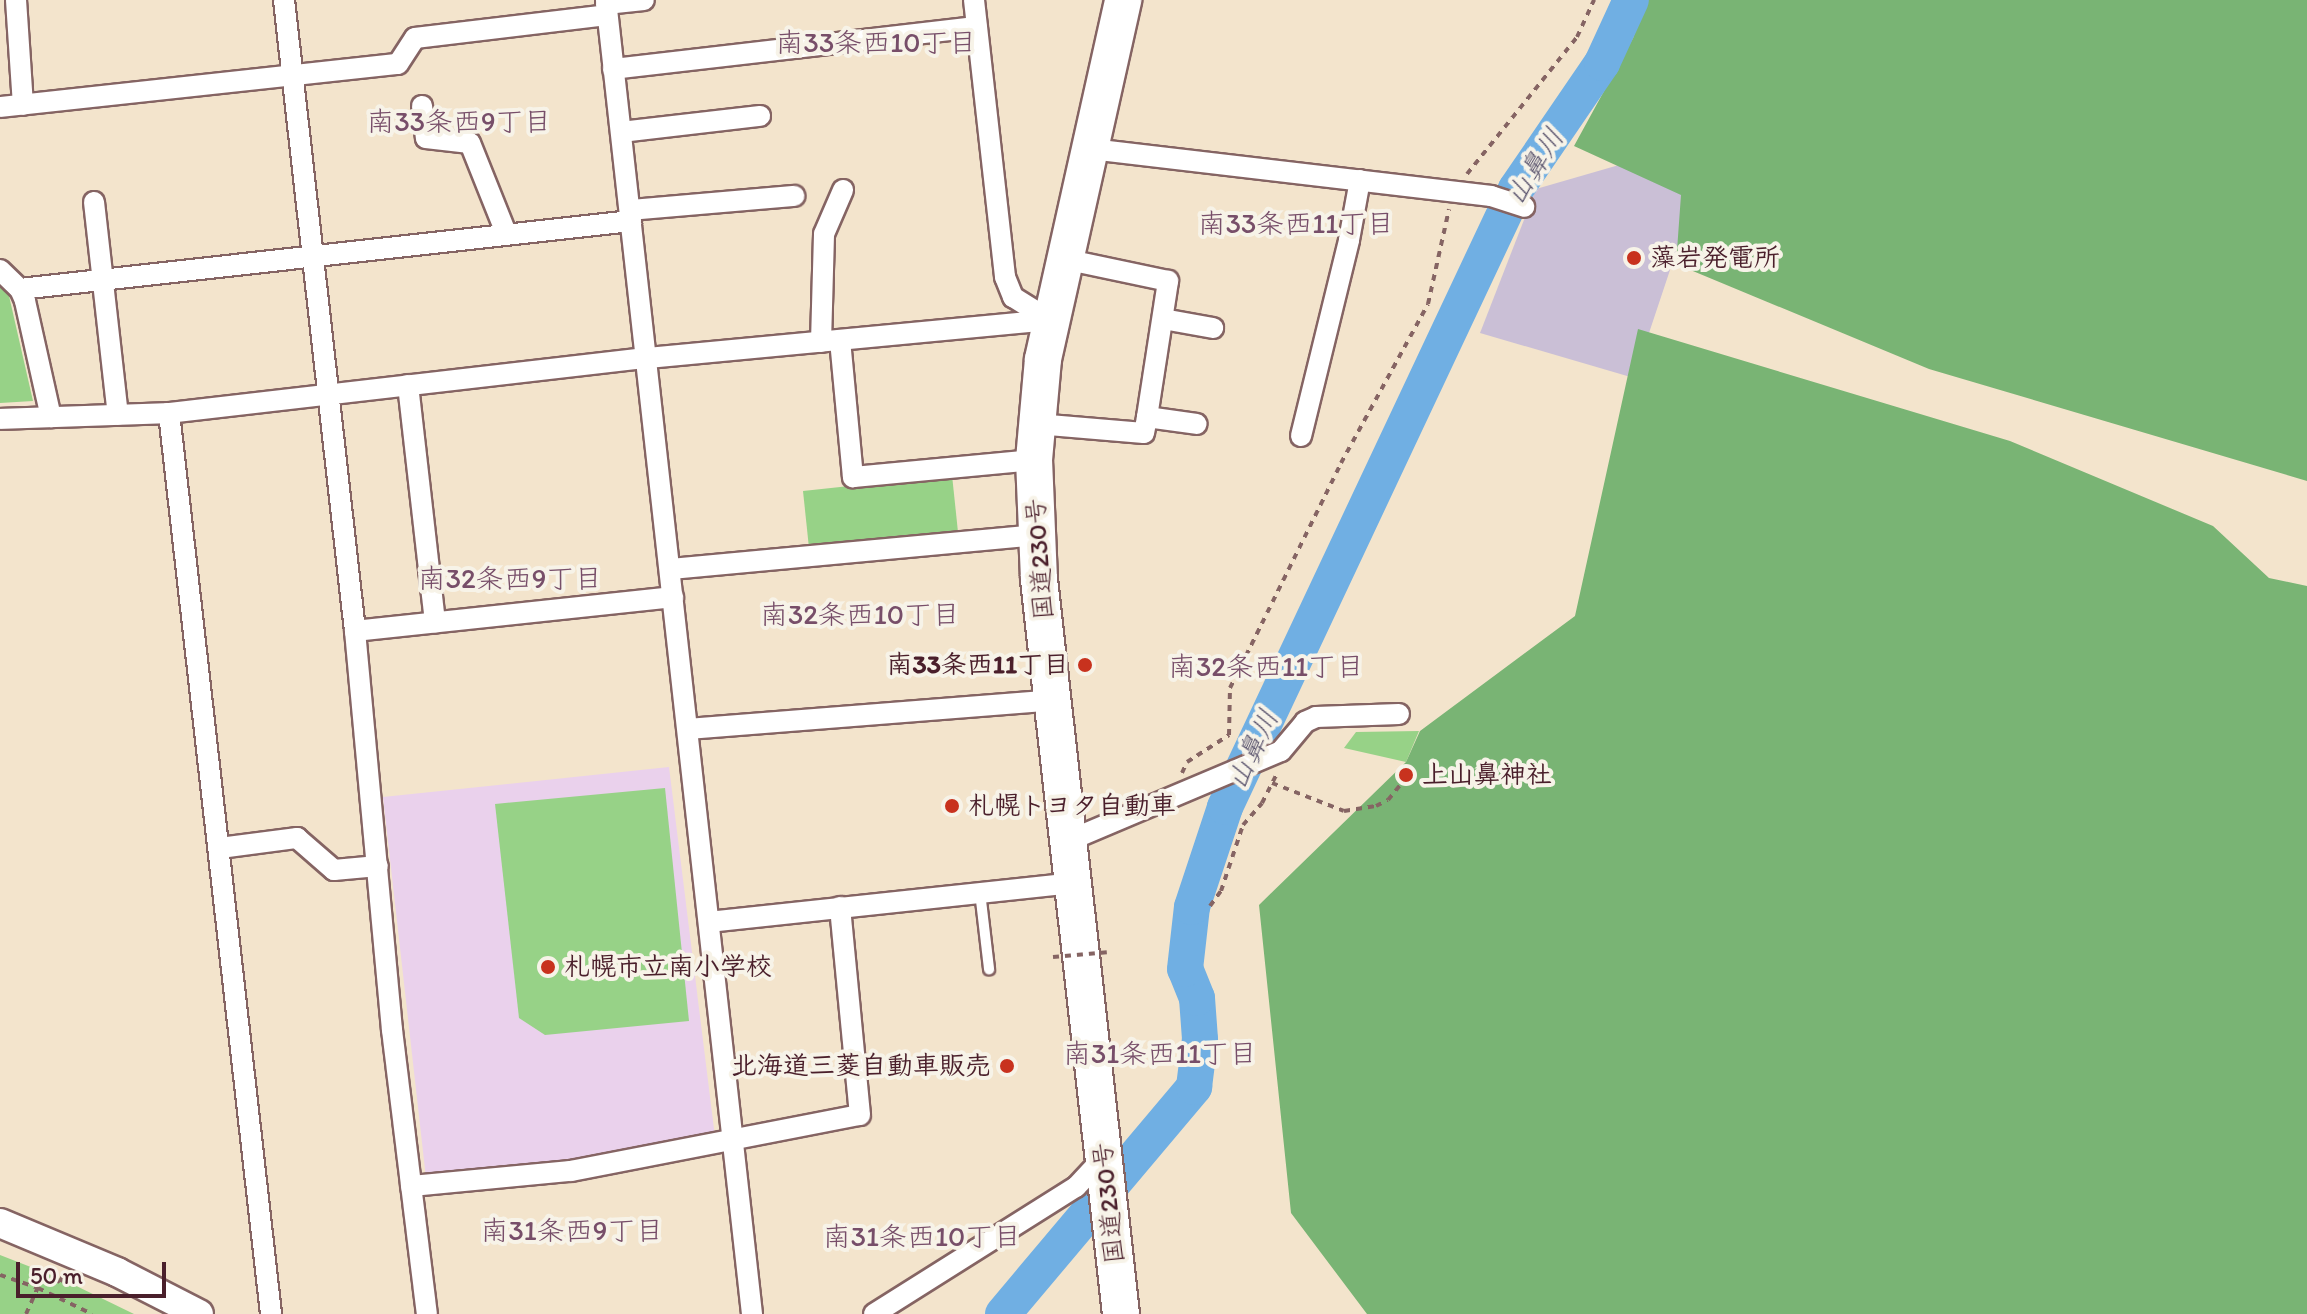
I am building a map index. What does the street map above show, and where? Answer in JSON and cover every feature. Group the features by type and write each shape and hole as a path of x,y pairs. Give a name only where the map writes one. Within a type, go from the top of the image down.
{"highway":[{"name":"国道230号","path":"1121,1314 1035,535 1034,460 1050,320 1123,0"}],"street":[{"path":"16,0 23,105"},
{"path":"284,0 427,1314"},
{"path":"0,107 398,64 415,38 644,0"},
{"path":"974,0 1005,277 1013,297 1050,320"},
{"path":"606,6 752,1314"},
{"path":"613,69 977,27"},
{"path":"422,106 426,138 470,143 506,233"},
{"path":"621,132 760,116"},
{"path":"1091,149 1491,196 1524,207"},
{"path":"1301,436 1349,240 1360,180"},
{"path":"843,190 824,234 831,341 853,477 1034,460"},
{"path":"20,289 794,196"},
{"path":"94,202 100,278 118,415"},
{"path":"1037,424 1144,433 1147,417 1168,281 1064,259"},
{"path":"0,270 20,289 51,417"},
{"path":"1163,319 1213,328"},
{"path":"0,419 169,413 647,358 1050,320"},
{"path":"408,385 435,622"},
{"path":"169,413 271,1314"},
{"path":"1147,417 1197,424"},
{"path":"670,569 1035,535"},
{"path":"355,631 673,597"},
{"path":"688,729 1053,700"},
{"path":"1068,841 1180,786 1272,762 1305,722 1316,717 1399,714"},
{"path":"220,848 297,838 334,870 378,866"},
{"path":"709,922 1072,883"},
{"path":"411,1186 571,1171 860,1115 840,907"},
{"path":"874,1314 1076,1187 1104,1162"},
{"path":"0,1223 117,1272 199,1314"}],"lane":[{"path":"980,891 989,969"}],"path":[{"path":"1180,786 1187,762 1229,735 1230,688 1341,463 1428,304 1453,191 1577,37 1594,0"},
{"path":"1210,906 1221,891 1243,825 1272,783 1272,762"},
{"path":"1272,783 1344,811 1376,806 1388,800 1401,784"},
{"path":"1053,957 1110,952"},
{"path":"0,1275 38,1288 92,1314"},
{"path":"26,1314 43,1276 60,1282"}],"shaded area":[{"name":"藻岩発電所","path":"1619,165 1696,192 1634,378 1480,333 1536,189"},
{"name":"札幌市立南小学校","path":"669,767 715,1137 571,1165 426,1178 383,797"}],"green space":[{"path":"1647,0 2307,0 2307,481 1929,369 1676,264 1681,195 1574,146 1633,38"},
{"path":"0,281 7,287 33,401 0,403"},
{"path":"1638,329 2010,441 2213,526 2269,578 2307,586 2307,1314 1367,1314 1291,1213 1259,905 1406,762 1420,731 1575,616"},
{"path":"952,475 958,532 809,548 803,491"},
{"path":"1419,731 1406,762 1344,748 1356,732"},
{"path":"665,788 689,1021 545,1035 519,1018 495,804"},
{"path":"0,1255 64,1280 134,1314 0,1314"}],"waterway":[{"name":"山鼻川","path":"1003,1314 1194,1087 1200,1039 1197,998 1185,969 1192,907 1225,807 1516,189 1602,63 1631,0"}],"place":[{"name":"藻岩発電所","path":"1634,258"},
{"name":"南33条西11丁目","path":"1085,665"},
{"name":"上山鼻神社","path":"1406,775"},
{"name":"札幌トヨタ自動車","path":"952,806"},
{"name":"札幌市立南小学校","path":"548,967"},
{"name":"北海道三菱自動車販売","path":"1007,1066"}],"district":[{"name":"南33条西10丁目","path":"876,42"},
{"name":"南33条西9丁目","path":"459,121"},
{"name":"南33条西11丁目","path":"1296,223"},
{"name":"南32条西9丁目","path":"510,578"},
{"name":"南32条西10丁目","path":"860,614"},
{"name":"南32条西11丁目","path":"1266,666"},
{"name":"南31条西11丁目","path":"1160,1053"},
{"name":"南31条西9丁目","path":"572,1230"},
{"name":"南31条西10丁目","path":"922,1236"}]}
